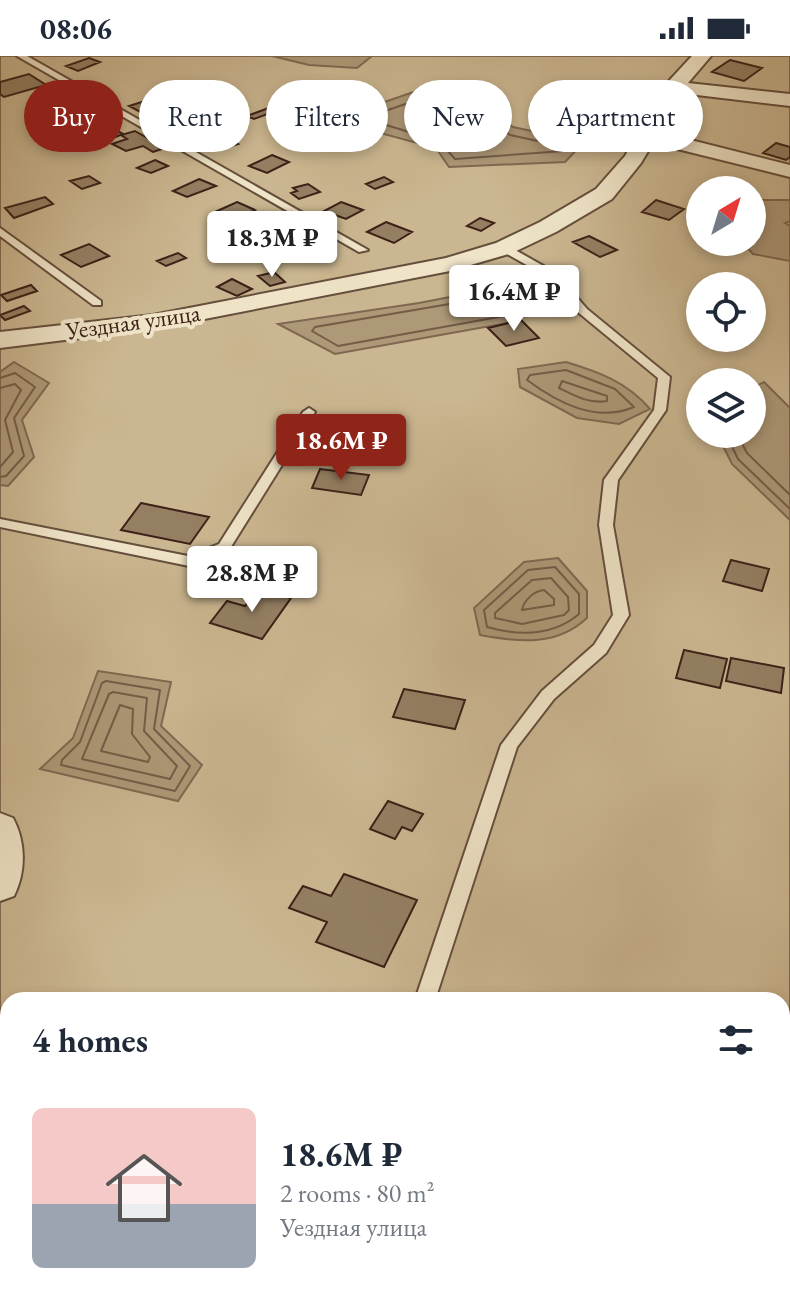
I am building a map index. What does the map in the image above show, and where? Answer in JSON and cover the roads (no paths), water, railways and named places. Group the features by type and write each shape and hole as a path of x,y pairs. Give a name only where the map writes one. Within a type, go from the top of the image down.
{"street":[{"name":"Уездная улица","path":"680,80 702,56"},
{"path":"703,90 790,100"},
{"path":"703,149 790,171"},
{"name":"Уездная улица","path":"0,340 153,322 450,264 504,248 548,227 604,194 638,152"},
{"path":"0,828 5,874 0,885"}],"lane":[{"path":"21,56 363,250"},
{"path":"0,231 97,303"},
{"path":"428,992 509,745 548,695 600,649 621,615 606,525 611,480 660,410 664,377 583,311 552,275 504,248"},
{"path":"0,523 189,561 224,547 309,412"}],"water":[{"path":"272,56 372,56 357,68 309,65"},
{"path":"404,95 404,139 388,135 388,101"},
{"path":"512,126 528,130 528,152 574,152 565,162 449,167 439,152 512,152"},
{"path":"766,200 790,200 790,221 785,223 790,226 790,261 764,256 766,256"},
{"path":"512,285 535,306 507,323 335,354 278,324 419,303"},
{"path":"14,362 49,383 22,420 34,457 8,486 0,485 0,372"},
{"path":"566,362 612,379 650,409 619,424 577,418 520,387 518,369"},
{"path":"766,384 790,408 790,520 732,464 724,448 766,448"},
{"path":"558,558 587,591 587,618 563,634 550,638 522,640 480,635 474,608 524,562"},
{"path":"98,671 171,682 161,726 202,765 178,801 40,769 73,738"}]}
